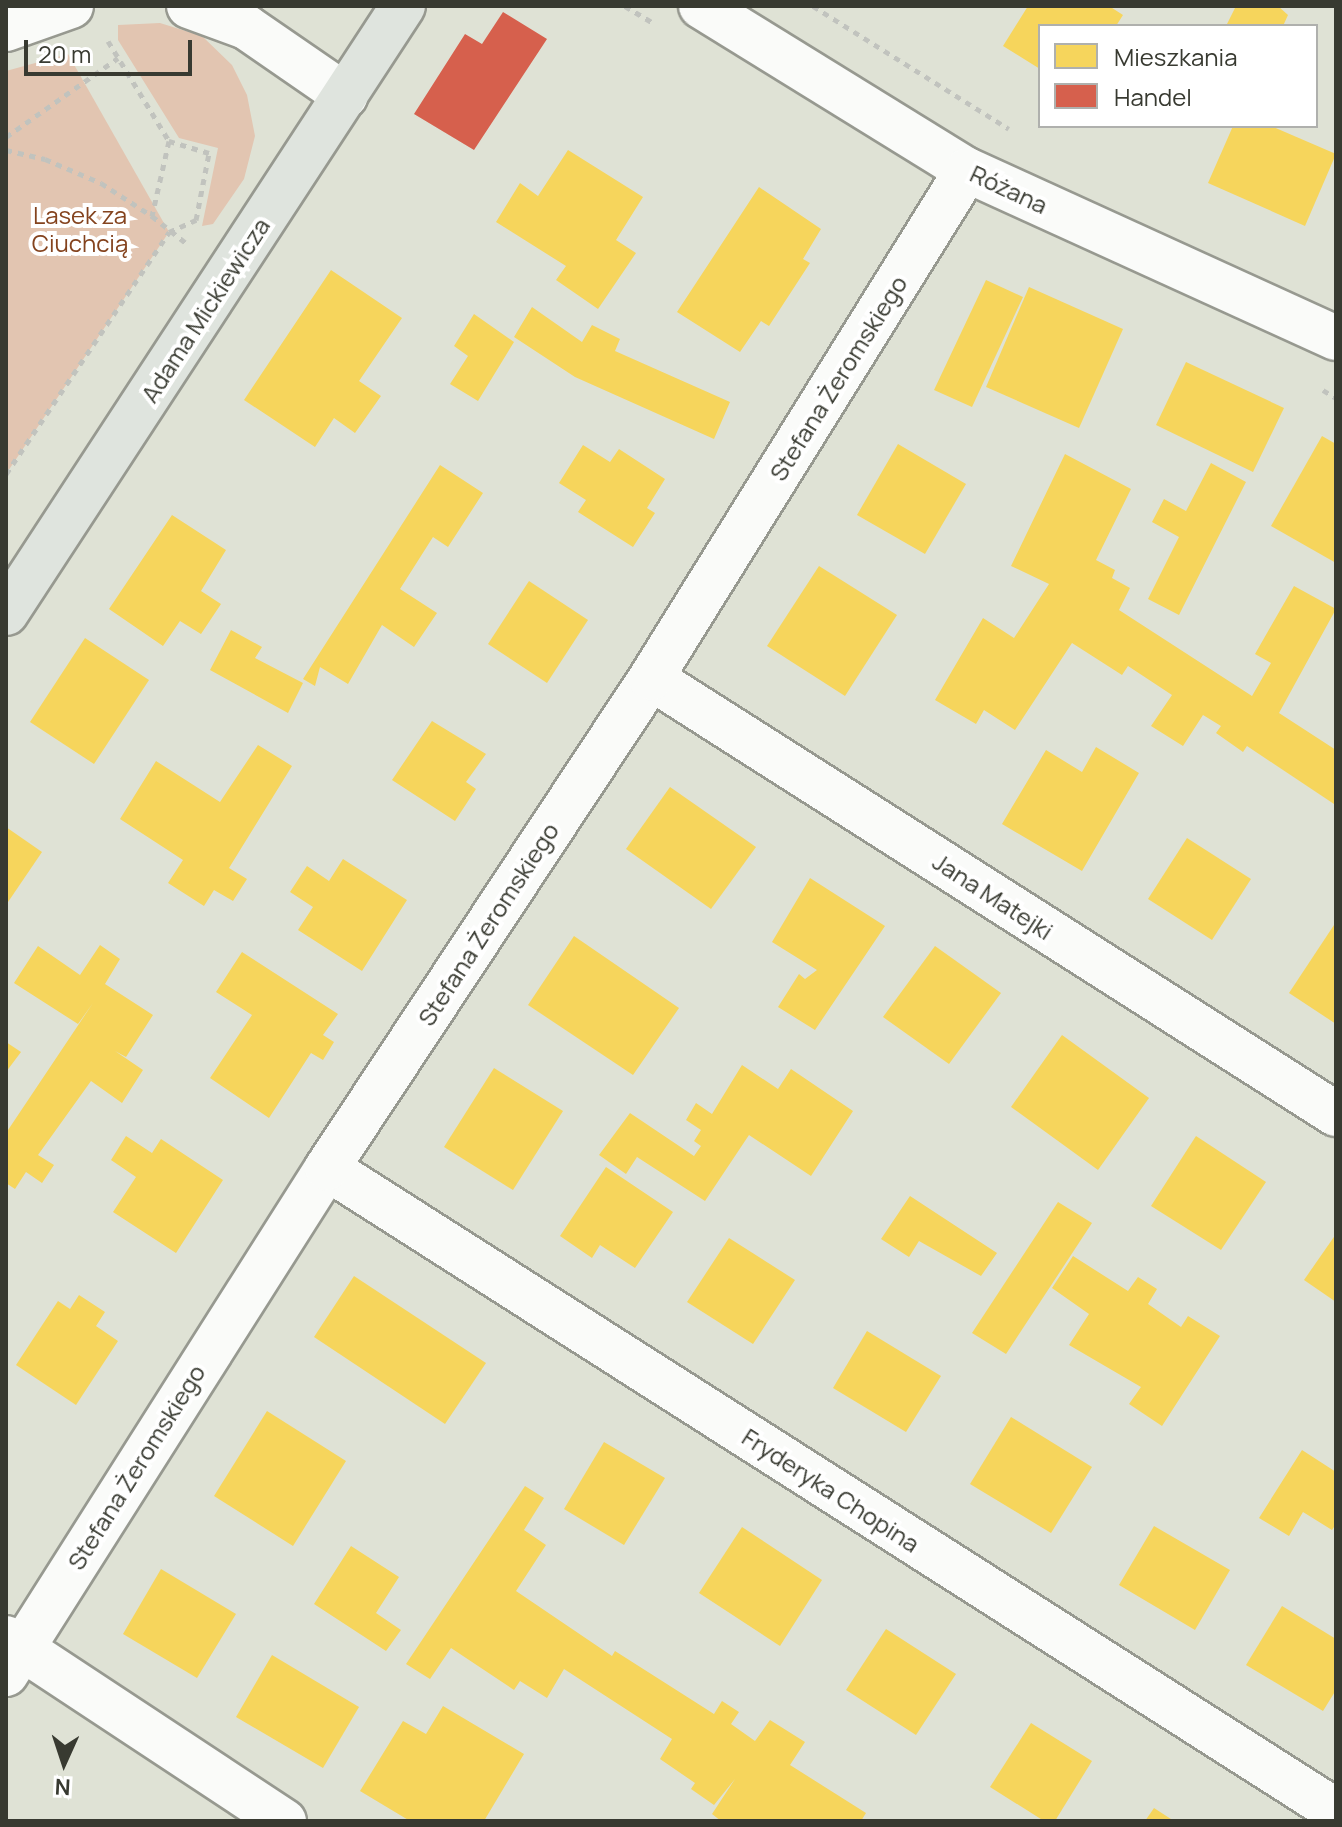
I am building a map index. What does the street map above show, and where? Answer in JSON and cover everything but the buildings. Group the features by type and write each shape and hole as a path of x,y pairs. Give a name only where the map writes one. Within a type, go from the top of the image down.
{"main road":[{"name":"Adama Mickiewicza","path":"6,613 346,96 386,15"}],"street":[{"path":"189,6 246,27 346,96"},
{"name":"Różana","path":"701,6 967,170 1336,338"},
{"path":"6,29 87,20"},
{"name":"Stefana Żeromskiego","path":"11,1653 651,678 967,170"},
{"name":"Jana Matejki","path":"651,678 1336,1114"},
{"name":"Fryderyka Chopina","path":"327,1168 1336,1811"},
{"path":"11,1653 284,1821"}],"path":[{"path":"813,6 1012,131"},
{"path":"6,474 169,232 196,220 209,153 169,141 118,58 87,20"},
{"path":"6,137 118,58"},
{"path":"152,216 169,141"},
{"path":"6,150 45,159 101,183 152,216 169,232"}],"green space":[{"path":"160,23 202,36 232,65 247,95 255,136 244,179 213,224 202,226 218,148 179,138 118,40 118,25"},
{"name":"Lasek za Ciuchcią","path":"68,54 169,232 6,474 6,71"}]}
